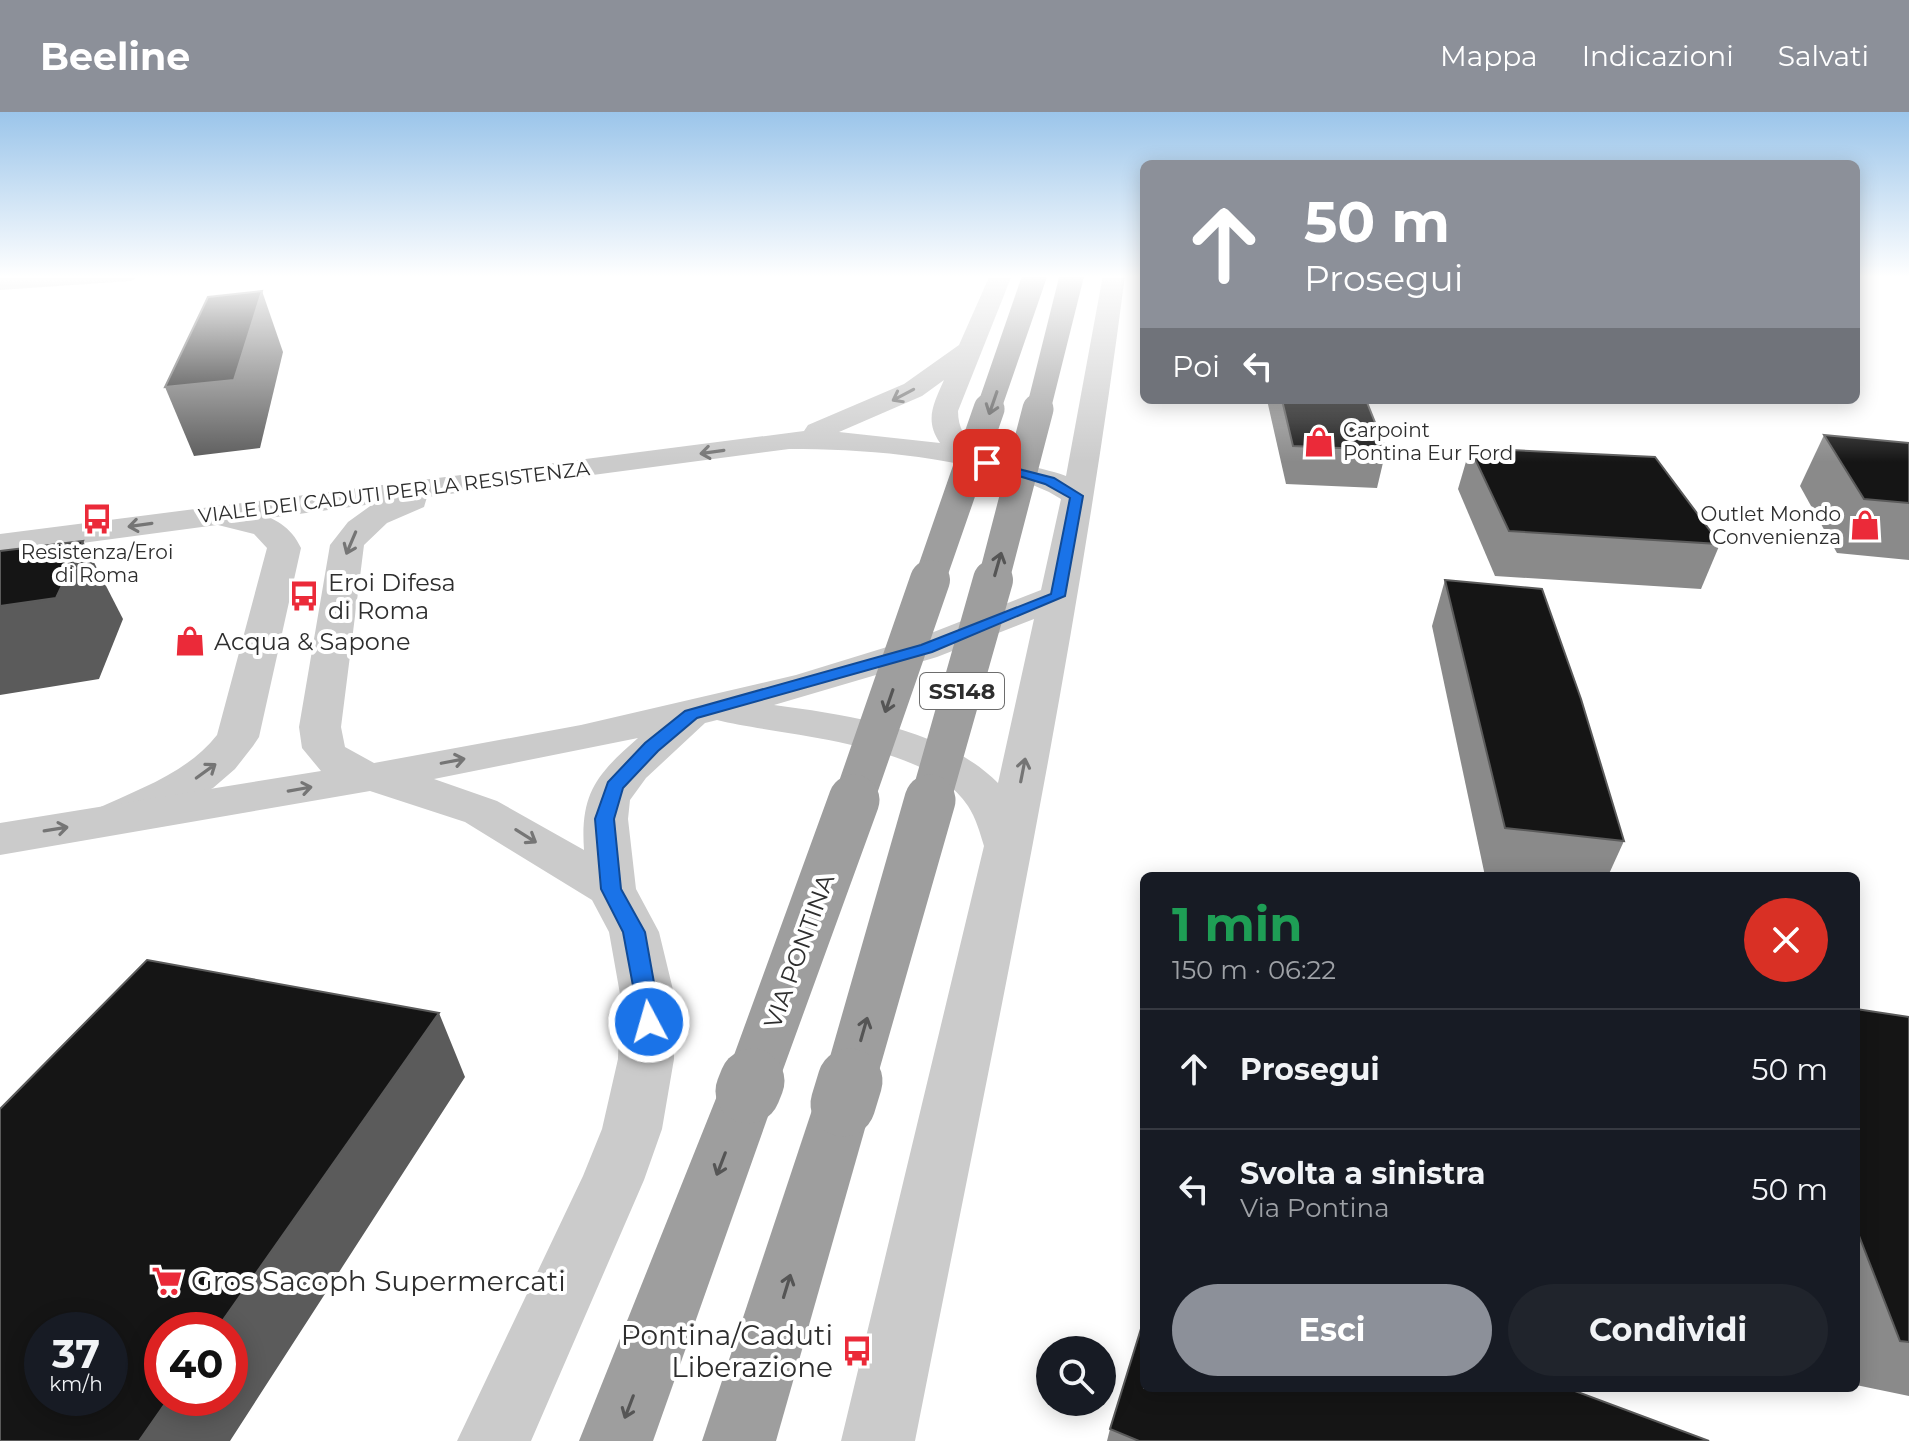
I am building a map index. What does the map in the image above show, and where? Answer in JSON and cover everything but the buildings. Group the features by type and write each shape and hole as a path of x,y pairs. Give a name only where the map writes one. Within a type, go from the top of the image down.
{"highway":[{"name":"VIA PONTINA","path":"616,1441 868,761 989,337"},
{"name":"SS148","path":"739,1441 843,1104 1006,536 1056,337"}],"street":[{"name":"VIA PONTINA","path":"971,457 953,443 944,422 944,411 967,351 976,337"},
{"path":"878,1441 1008,846 1085,453 1104,337"},
{"name":"VIA PONTINA","path":"789,440 888,403 928,381 967,351"},
{"path":"789,440 895,442 971,457 1050,481 1076,496"},
{"name":"VIALE DEI CADUTI PER LA RESISTENZA","path":"0,544 789,440"},
{"path":"1003,468 1050,466 1085,453"},
{"path":"493,479 391,508 361,526 347,545 320,738 326,752 338,763 487,815 611,889"},
{"path":"112,820 210,769 243,726 284,548 279,535 271,529 217,515"},
{"path":"0,839 376,776 702,712 926,648 1058,596"},
{"path":"494,1441 613,1180 632,1129 641,1088 649,1022 647,994 634,932 611,889 605,819 615,786 651,747 702,712 830,726 918,754 977,788 994,811 1008,846"}],"place":[{"name":"Carpoint Pontina Eur Ford","path":"1319,442"},
{"name":"Resistenza/Eroi di Roma","path":"97,519"},
{"name":"Outlet Mondo Convenienza","path":"1865,525"},
{"name":"Eroi Difesa di Roma","path":"304,596"},
{"name":"Acqua & Sapone","path":"190,641"},
{"name":"Gros Sacoph Supermercati","path":"167,1281"},
{"name":"Pontina/Caduti Liberazione","path":"857,1351"}],"route":[{"path":"649,1022 642,962 634,932 611,889 605,819 608,800 615,786 651,747 691,715 926,648 1058,596 1076,496 1050,481 987,463"}]}
